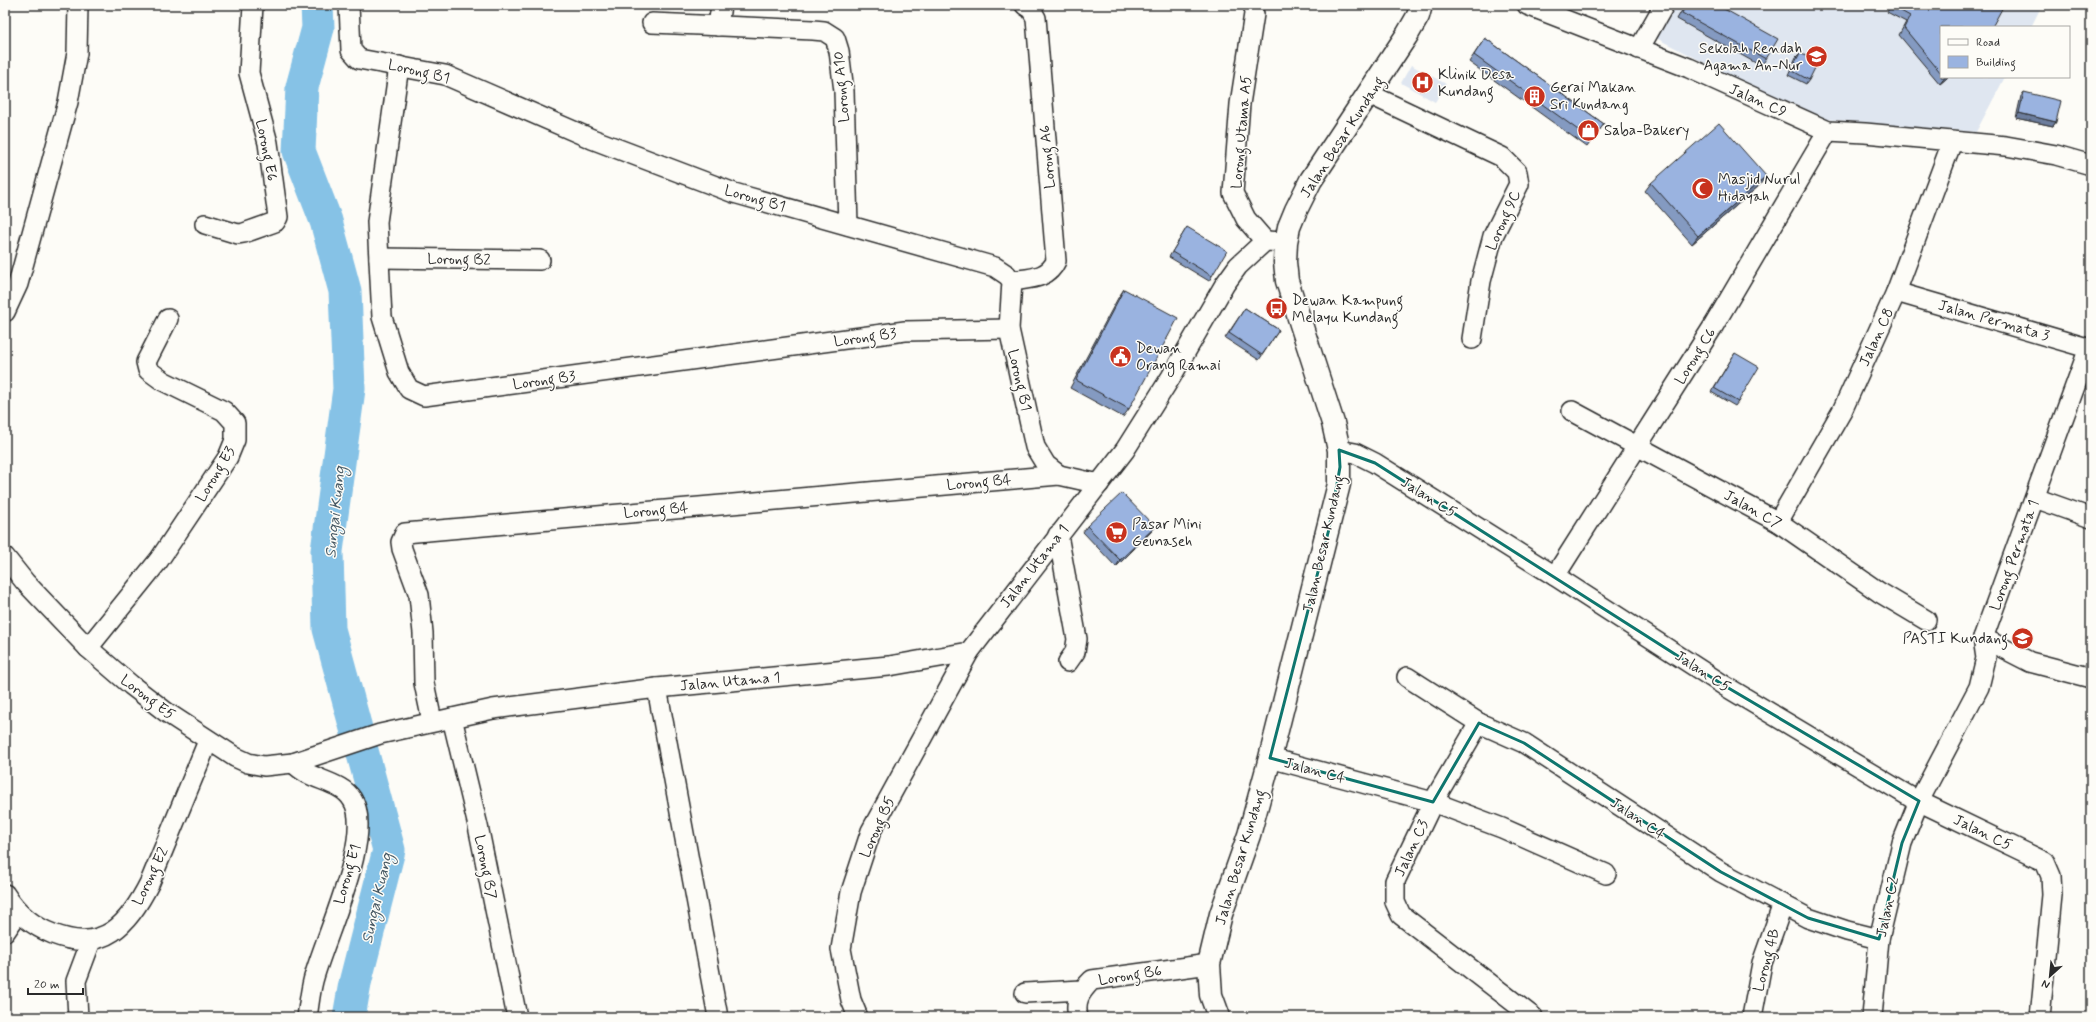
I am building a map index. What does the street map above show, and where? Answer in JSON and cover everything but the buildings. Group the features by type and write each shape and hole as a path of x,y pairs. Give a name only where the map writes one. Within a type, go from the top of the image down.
{"main road":[{"name":"Jalan Besar Kundang","path":"1219,1017 1211,995 1209,964 1221,914 1249,836 1339,484 1339,450 1328,408 1275,241 1289,227 1311,180 1407,36 1422,5"}],"street":[{"path":"5,312 18,284 68,102 77,53 78,5"},
{"name":"Lorong E6","path":"205,224 238,234 275,222 278,217 268,143 249,73 253,5"},
{"name":"Lorong B1","path":"349,5 351,50 359,59 445,75 592,139 720,188 995,267 1007,275 1012,281 1009,329 1035,447 1046,464 1059,475"},
{"path":"718,26 720,5"},
{"name":"Lorong A6","path":"1012,281 1045,275 1052,270 1056,261 1036,18 1031,8 1025,5"},
{"name":"Jalan C9","path":"1527,5 1689,68 1828,131 1865,132 1952,142 2006,146 2056,155 2091,165"},
{"path":"1639,49 1664,5"},
{"name":"Lorong Utama A5","path":"1254,14 1240,104 1233,193 1246,219 1275,241"},
{"name":"Lorong A10","path":"652,23 813,30 824,31 835,38 839,51 844,91 848,225"},
{"name":"Lorong B3","path":"400,66 377,222 382,317 399,372 409,389 424,396 905,332 1009,329"},
{"name":"Lorong 9C","path":"1369,94 1502,158 1517,172 1519,184 1493,236 1480,281 1472,339"},
{"name":"Lorong C6","path":"1555,576 1714,326 1828,131"},
{"name":"Jalan C8","path":"1778,522 1842,411 1896,292 1952,142"},
{"name":"Jalan Utama 1","path":"380,734 432,721 493,709 657,688 889,666 968,652 1125,450 1167,383 1225,284 1238,266 1275,241"},
{"name":"Lorong B2","path":"379,258 540,260"},
{"name":"Jalan Permata 3","path":"1896,292 2090,348"},
{"name":"Lorong E3","path":"88,648 158,560 228,457 235,440 235,423 224,411 163,381 148,370 146,362 168,319"},
{"name":"Lorong Permata 1","path":"1919,801 1979,687 1986,658 1983,638 2090,348"},
{"name":"Jalan C7","path":"1572,411 1778,522 1879,592 1926,620"},
{"name":"Jalan C5","path":"1339,450 1355,453 1375,463 1555,576 1724,686 1919,801 2045,862 2051,876 2052,895 2040,1017"},
{"name":"Lorong B4","path":"432,721 424,683 423,633 419,595 402,549 401,542 405,533 1059,475 1099,484"},
{"path":"2034,498 2091,518"},
{"path":"1058,535 1077,639 1075,652 1068,662"},
{"name":"Lorong E5","path":"5,557 30,588 88,648 137,690 208,741 235,757 248,763 264,766 293,763 380,734"},
{"path":"1983,638 2030,662 2091,678"},
{"name":"Lorong B5","path":"858,1017 851,1000 841,949 851,892 872,831 968,652"},
{"name":"Jalan C4","path":"1407,677 1479,723 1524,742 1721,872 1808,918 1847,931 1879,939"},
{"name":"Jalan Utama 1","path":"657,688 718,1017"},
{"name":"Lorong B7","path":"452,718 478,826 516,1017"},
{"name":"Jalan C3","path":"1479,723 1433,802 1395,880 1395,902 1401,915 1533,1017"},
{"name":"Lorong E2","path":"91,941 120,926 142,899 208,741"},
{"name":"Jalan C4","path":"1270,758 1433,802 1502,828 1606,874"},
{"name":"Lorong E1","path":"293,763 305,772 332,784 352,798 357,809 359,827 352,863 313,981 307,1017"},
{"name":"Jalan C2","path":"1872,1017 1879,939 1902,843 1919,801"},
{"path":"5,894 18,913 44,931 67,939 91,941 76,981 78,1017"},
{"name":"Lorong 4B","path":"1752,1017 1762,963 1783,904"},
{"path":"5,932 18,913"},
{"name":"Lorong B6","path":"1078,1017 1076,1011 1079,993 1092,980 1209,964"},
{"path":"1025,993 1082,990"}],"highlighted area":[{"path":"1339,450 1375,463 1725,686 1919,801 1902,843 1879,939 1808,918 1721,872 1524,743 1479,723 1433,802 1270,758 1329,529 1340,467"}],"shaded area":[{"name":"Sekolah Rendah Agama An-Nur","path":"1672,5 2042,5 2032,26 1940,26 1940,78 2004,78 1976,132 1813,118 1654,37"},
{"name":"Klinik Desa Kundang","path":"1411,65 1446,84 1435,102 1401,83"}],"waterway":[{"name":"Sungai Kuang","path":"317,5 318,28 302,87 299,151 326,221 345,291 349,389 327,551 329,629 389,850 355,983 349,1017"}],"place":[{"name":"Sekolah Rendah Agama An-Nur","path":"1817,57"},
{"name":"Klinik Desa Kundang","path":"1423,83"},
{"name":"Gerai Makan Sri Kundang","path":"1534,96"},
{"name":"Saba-Bakery","path":"1589,130"},
{"name":"Masjid Nurul Hidayah","path":"1702,188"},
{"name":"Dewan Kampung Melayu Kundang","path":"1276,309"},
{"name":"Dewan Orang Ramai","path":"1121,357"},
{"name":"Pasar Mini Geunaseh","path":"1117,533"},
{"name":"PASTI Kundang","path":"2023,638"}]}
